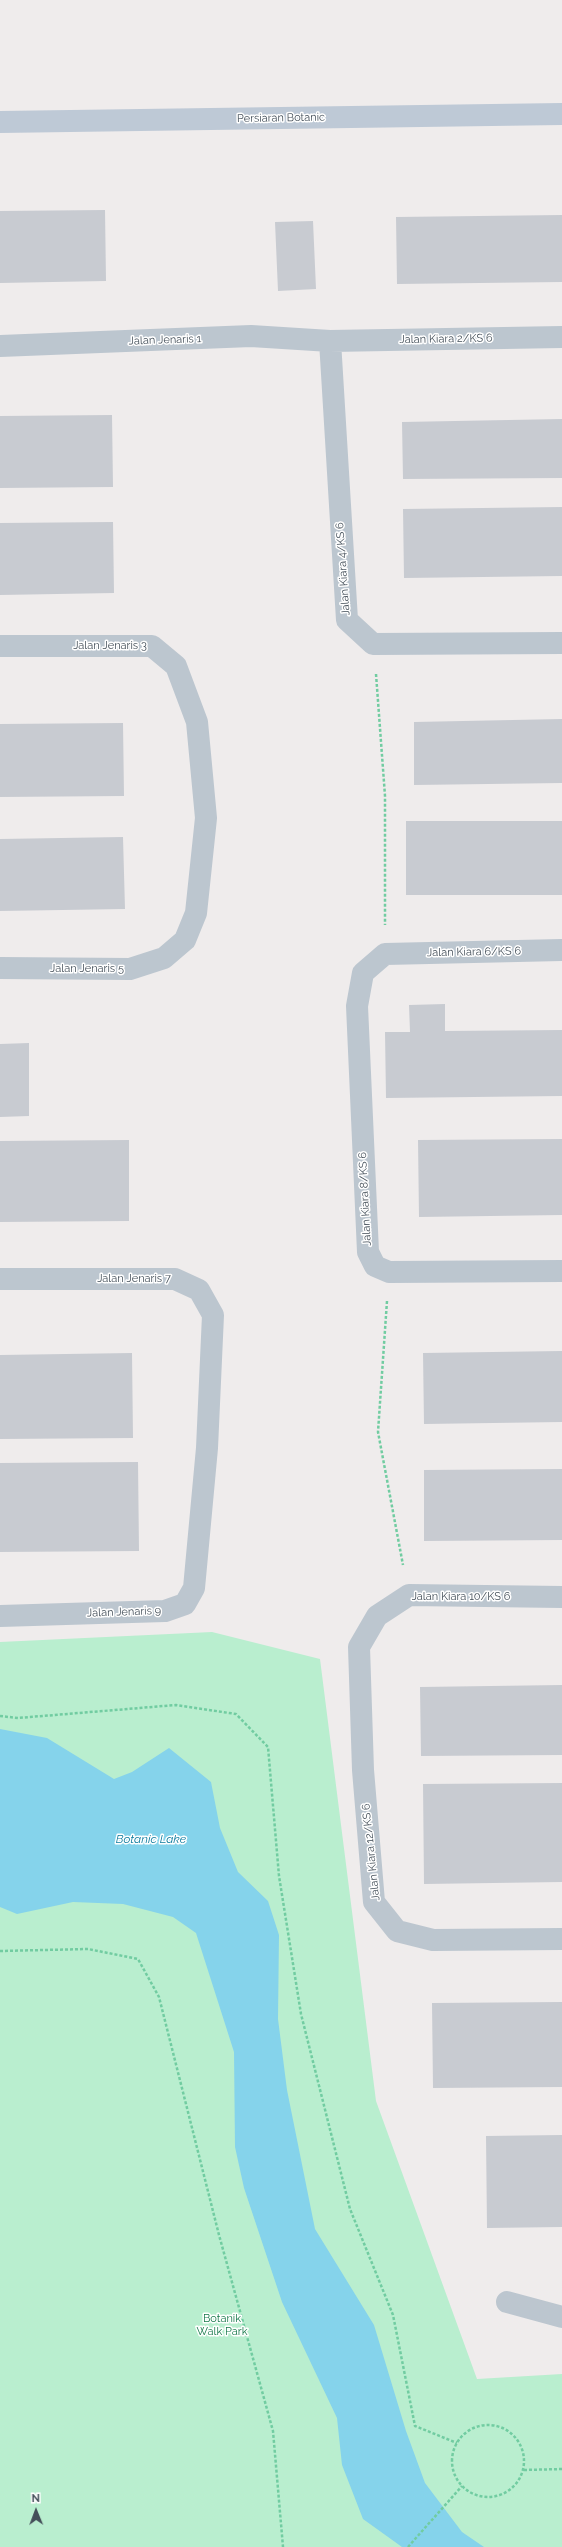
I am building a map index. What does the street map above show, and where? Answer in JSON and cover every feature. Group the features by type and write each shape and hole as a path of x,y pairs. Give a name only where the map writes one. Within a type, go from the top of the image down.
{"main road":[{"name":"Persiaran Botanic","path":"0,122 562,114"}],"street":[{"name":"Jalan Jenaris 1","path":"0,346 251,336 330,341"},
{"name":"Jalan Kiara 2/KS 6","path":"330,341 562,337"},
{"name":"Jalan Kiara 4/KS 6","path":"330,341 347,620 373,644"},
{"path":"373,644 562,643"},
{"name":"Jalan Jenaris 3","path":"0,646 152,646 176,666 197,722 206,818"},
{"name":"Jalan Jenaris 5","path":"0,968 130,969 164,958 185,940 196,913 206,818"},
{"name":"Jalan Kiara 6/KS 6","path":"385,954 562,950"},
{"name":"Jalan Kiara 8/KS 6","path":"385,954 363,973 357,1006 368,1252 375,1266 389,1272"},
{"path":"389,1272 562,1271"},
{"name":"Jalan Jenaris 7","path":"0,1279 175,1278 199,1290 213,1315 207,1448"},
{"name":"Jalan Jenaris 9","path":"0,1616 165,1611 185,1604 194,1588 207,1448"},
{"name":"Jalan Kiara 10/KS 6","path":"359,1647 377,1616 409,1595 562,1597"},
{"name":"Jalan Kiara 12/KS 6","path":"359,1647 363,1770 374,1902 397,1931 432,1940 562,1940"},
{"path":"508,2302 562,2317"}],"path":[{"path":"373,644 385,796 385,954"},
{"path":"389,1272 378,1432 409,1595"},
{"path":"0,1716 18,1718 176,1705 236,1714 268,1747 279,1876 301,2014 350,2209 393,2315 415,2426 457,2443"},
{"path":"0,1951 88,1949 138,1959 160,1997 219,2235 273,2431 283,2547"},
{"path":"481,2425 500,2426 515,2436 524,2452 524,2470 517,2484 504,2494 489,2498 474,2494 462,2486 454,2472 452,2457 457,2443 467,2431 481,2425"},
{"path":"524,2470 562,2469"},
{"path":"408,2547 462,2486"}],"green space":[{"name":"Botanik Walk Park","path":"212,1632 320,1659 376,2101 477,2379 562,2374 562,2547 0,2547 0,1642"}],"water":[{"name":"Botanic Lake","path":"0,1729 47,1738 114,1779 132,1772 169,1748 211,1782 220,1828 238,1872 268,1901 279,1935 278,2019 287,2090 315,2229 374,2325 406,2431 425,2483 462,2532 484,2547 402,2547 363,2519 342,2465 337,2418 282,2302 244,2188 235,2147 234,2052 196,1933 173,1917 123,1904 73,1902 17,1914 0,1907"}],"building":[{"path":"105,210 106,281 0,283 0,211"},
{"path":"562,215 562,282 397,284 396,217"},
{"path":"313,221 316,289 278,291 275,222"},
{"path":"112,415 113,487 0,488 0,416"},
{"path":"562,419 562,478 403,479 402,422"},
{"path":"562,507 562,576 404,578 403,509"},
{"path":"113,522 114,593 0,595 0,523"},
{"path":"562,719 562,783 414,785 414,722"},
{"path":"123,723 124,796 0,797 0,724"},
{"path":"406,821 562,821 562,895 406,895"},
{"path":"123,837 125,909 0,911 0,839"},
{"path":"445,1004 445,1031 562,1030 562,1096 386,1098 385,1032 410,1032 409,1005"},
{"path":"29,1043 29,1116 0,1117 0,1044"},
{"path":"562,1139 562,1215 419,1217 418,1140"},
{"path":"129,1140 129,1221 0,1222 0,1141"},
{"path":"562,1351 562,1422 424,1424 423,1353"},
{"path":"132,1353 133,1438 0,1439 0,1355"},
{"path":"138,1462 139,1551 0,1552 0,1463"},
{"path":"562,1469 562,1540 424,1541 424,1470"},
{"path":"562,1685 562,1755 421,1756 420,1687"},
{"path":"562,1783 562,1882 424,1884 423,1784"},
{"path":"562,2002 562,2087 433,2088 432,2003"},
{"path":"562,2135 562,2227 487,2228 486,2136"}]}
